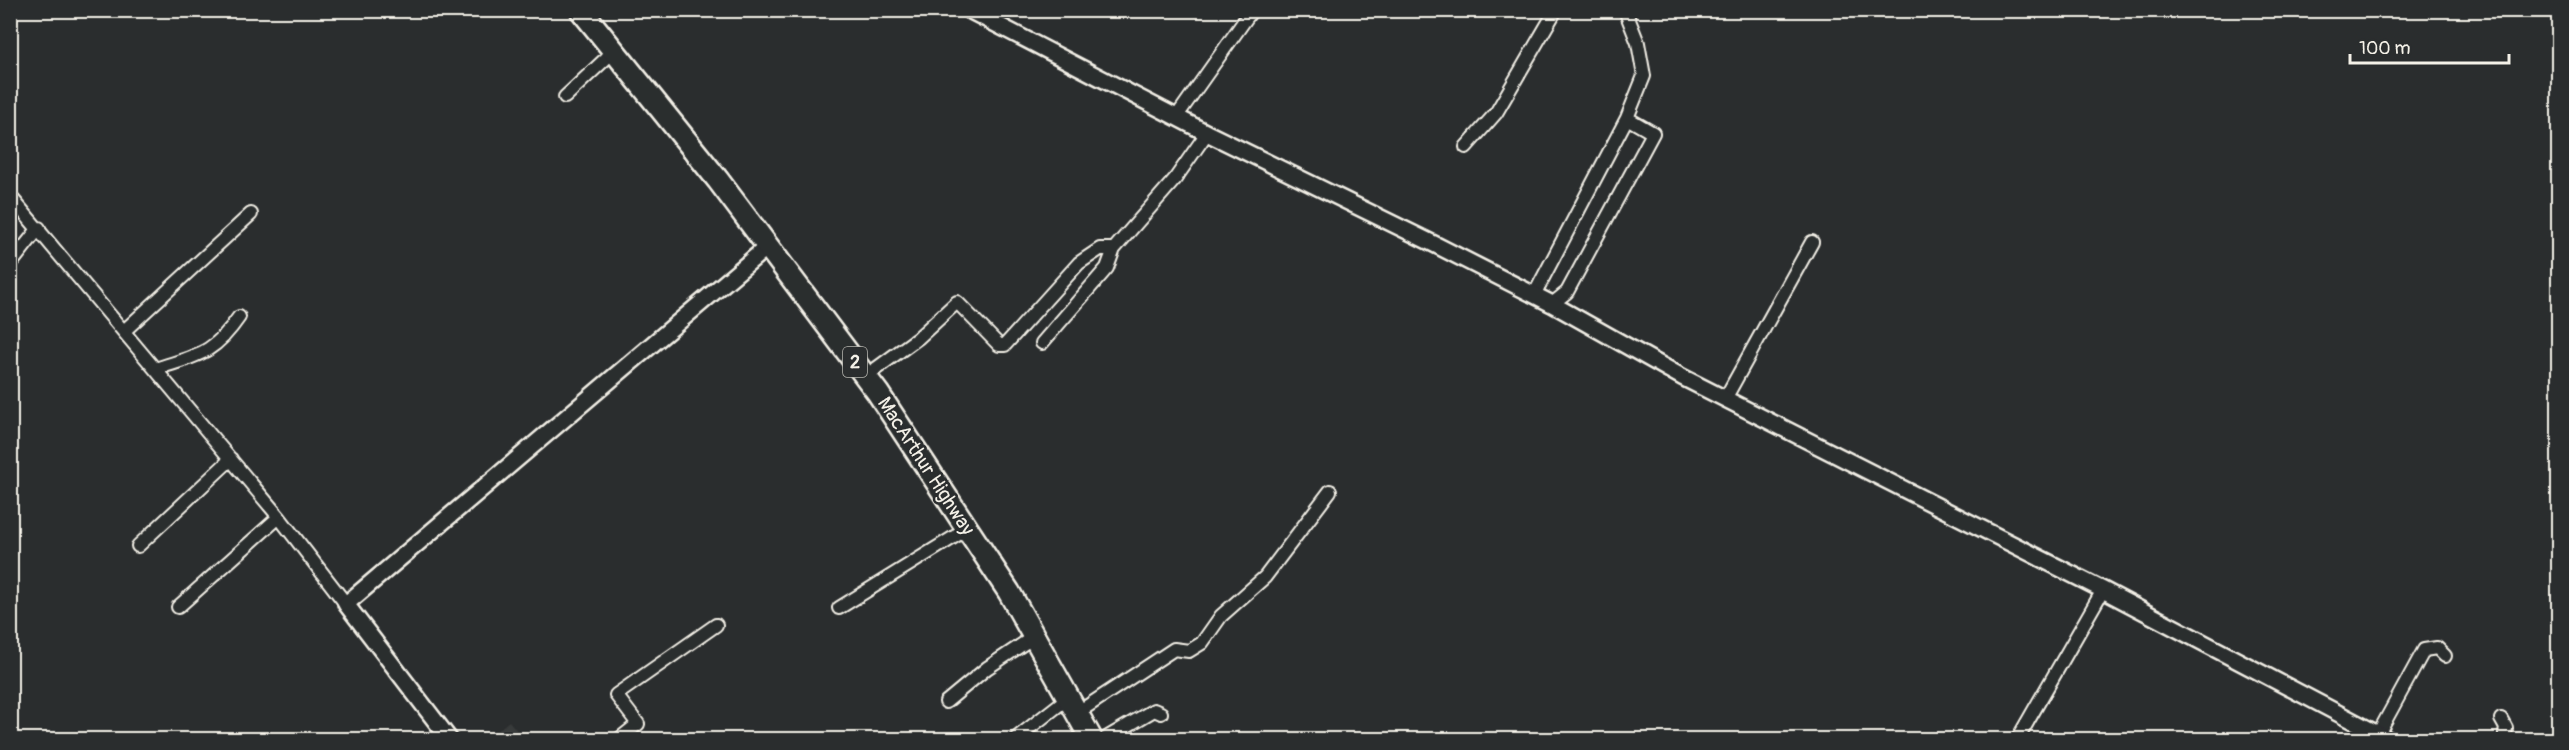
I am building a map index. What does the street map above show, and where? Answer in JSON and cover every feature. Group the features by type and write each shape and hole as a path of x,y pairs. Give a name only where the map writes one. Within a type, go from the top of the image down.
{"highway":[{"name":"MacArthur Highway","path":"581,10 615,50 866,376 1009,592 1032,638 1092,740"}],"street":[{"path":"969,10 996,16 1207,133 1552,304 1682,377 1726,397 2103,590 2383,737 2424,650 2437,648 2445,656"},
{"path":"1177,116 1252,10"},
{"path":"1466,147 1496,113 1556,10"},
{"path":"1534,295 1627,118 1644,76 1638,43 1625,10"},
{"path":"565,97 615,50"},
{"path":"1552,304 1568,292 1653,133 1627,118"},
{"path":"1042,343 1107,268 1114,249 1175,178 1207,133"},
{"path":"10,196 279,517 450,740"},
{"path":"124,331 252,214"},
{"path":"10,266 39,228"},
{"path":"1726,397 1812,242"},
{"path":"345,604 767,247"},
{"path":"866,376 918,338 957,302 999,345 1005,345 1079,263 1100,249 1114,249"},
{"path":"156,369 214,348 223,340 239,317"},
{"path":"138,546 231,459"},
{"path":"1014,740 1174,649 1190,651 1196,648 1221,616 1265,577 1330,491"},
{"path":"177,608 279,517"},
{"path":"839,608 967,529"},
{"path":"2017,740 2103,590"},
{"path":"618,740 638,724 616,695 716,624"},
{"path":"946,702 987,668 1032,638"},
{"path":"1103,740 1154,710 1161,713"},
{"path":"2501,719 2506,728 2504,740"}],"shaded area":[{"path":"509,721 524,739 487,739"}]}
